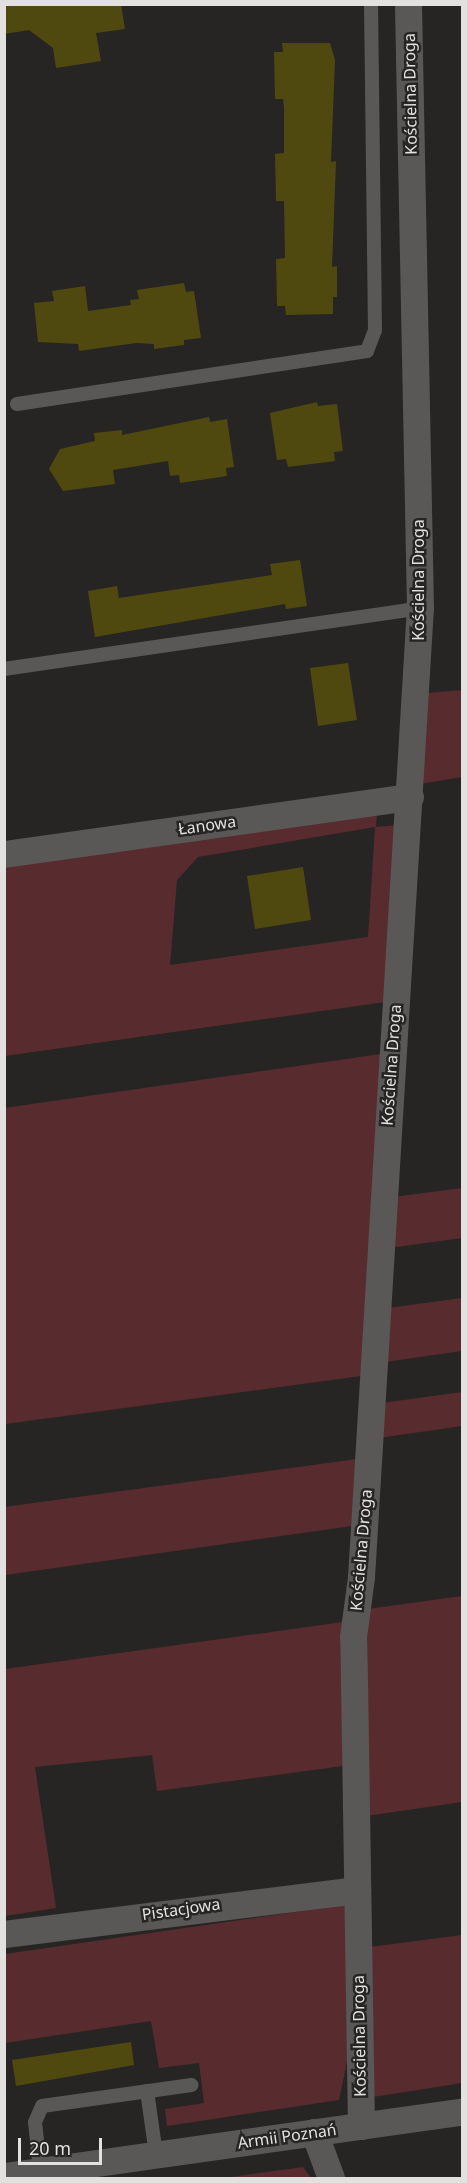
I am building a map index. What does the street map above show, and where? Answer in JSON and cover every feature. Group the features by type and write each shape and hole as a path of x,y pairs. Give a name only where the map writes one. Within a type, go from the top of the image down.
{"street":[{"name":"Kościelna Droga","path":"361,2126 353,1637 410,797 420,608 408,4"},
{"name":"Łanowa","path":"4,854 410,797"},
{"name":"Pistacjowa","path":"4,1934 357,1890"},
{"name":"Armii Poznań","path":"4,2176 462,2112"},
{"path":"314,2133 331,2178"}],"lane":[{"path":"17,404 366,351 375,330 371,4"},
{"path":"4,669 420,608"},
{"path":"40,2170 35,2122 42,2106 192,2085"},
{"path":"147,2091 156,2154"}],"shaded area":[{"path":"462,690 462,777 420,784 426,693"},
{"path":"377,813 376,827 398,825 385,1002 5,1056 4,865","holes":["375,827 368,937 170,965 177,880 198,857"]},
{"path":"381,1054 361,1376 5,1424 4,1108"},
{"path":"462,1188 462,1238 389,1248 393,1197"},
{"path":"462,1298 462,1351 385,1362 388,1308"},
{"path":"462,1392 462,1426 379,1438 382,1403"},
{"path":"357,1459 352,1526 5,1575 4,1507"},
{"path":"462,1596 462,1802 366,1816 368,1609"},
{"path":"343,1622 343,1766 157,1791 152,1755 35,1767 56,1908 5,1916 5,1669"},
{"path":"345,1905 348,2057 339,2100 167,2126 165,2109 204,2103 199,2063 159,2068 151,2021 5,2043 5,1954"},
{"path":"462,1935 462,2083 373,2097 370,1947"},
{"path":"303,2167 311,2178 224,2178"}],"building":[{"path":"4,4 121,4 125,29 96,33 101,61 56,68 53,48 29,30 4,34"},
{"path":"282,43 330,43 335,60 331,162 336,161 332,267 337,266 337,297 333,297 333,314 286,315 285,306 277,306 276,259 285,258 284,201 276,201 275,154 284,153 284,108 283,99 275,99 274,52 283,52"},
{"path":"184,283 186,292 194,291 201,338 184,340 184,345 154,349 154,344 136,343 79,351 78,344 38,342 34,303 54,301 52,291 85,286 88,311 131,305 130,300 139,299 137,290"},
{"path":"317,402 318,406 337,404 343,451 334,452 335,461 288,467 286,459 277,460 270,413"},
{"path":"209,417 210,422 227,419 234,467 226,468 227,476 180,483 179,475 170,476 168,461 113,470 115,484 63,491 49,469 60,449 95,441 94,433 122,430 122,435"},
{"path":"300,560 307,606 286,609 285,604 95,637 88,591 117,586 119,598 272,575 270,564"},
{"path":"348,663 357,720 318,726 310,668"},
{"path":"303,867 311,920 255,929 247,876"},
{"path":"131,2042 134,2065 16,2086 12,2060"}]}
